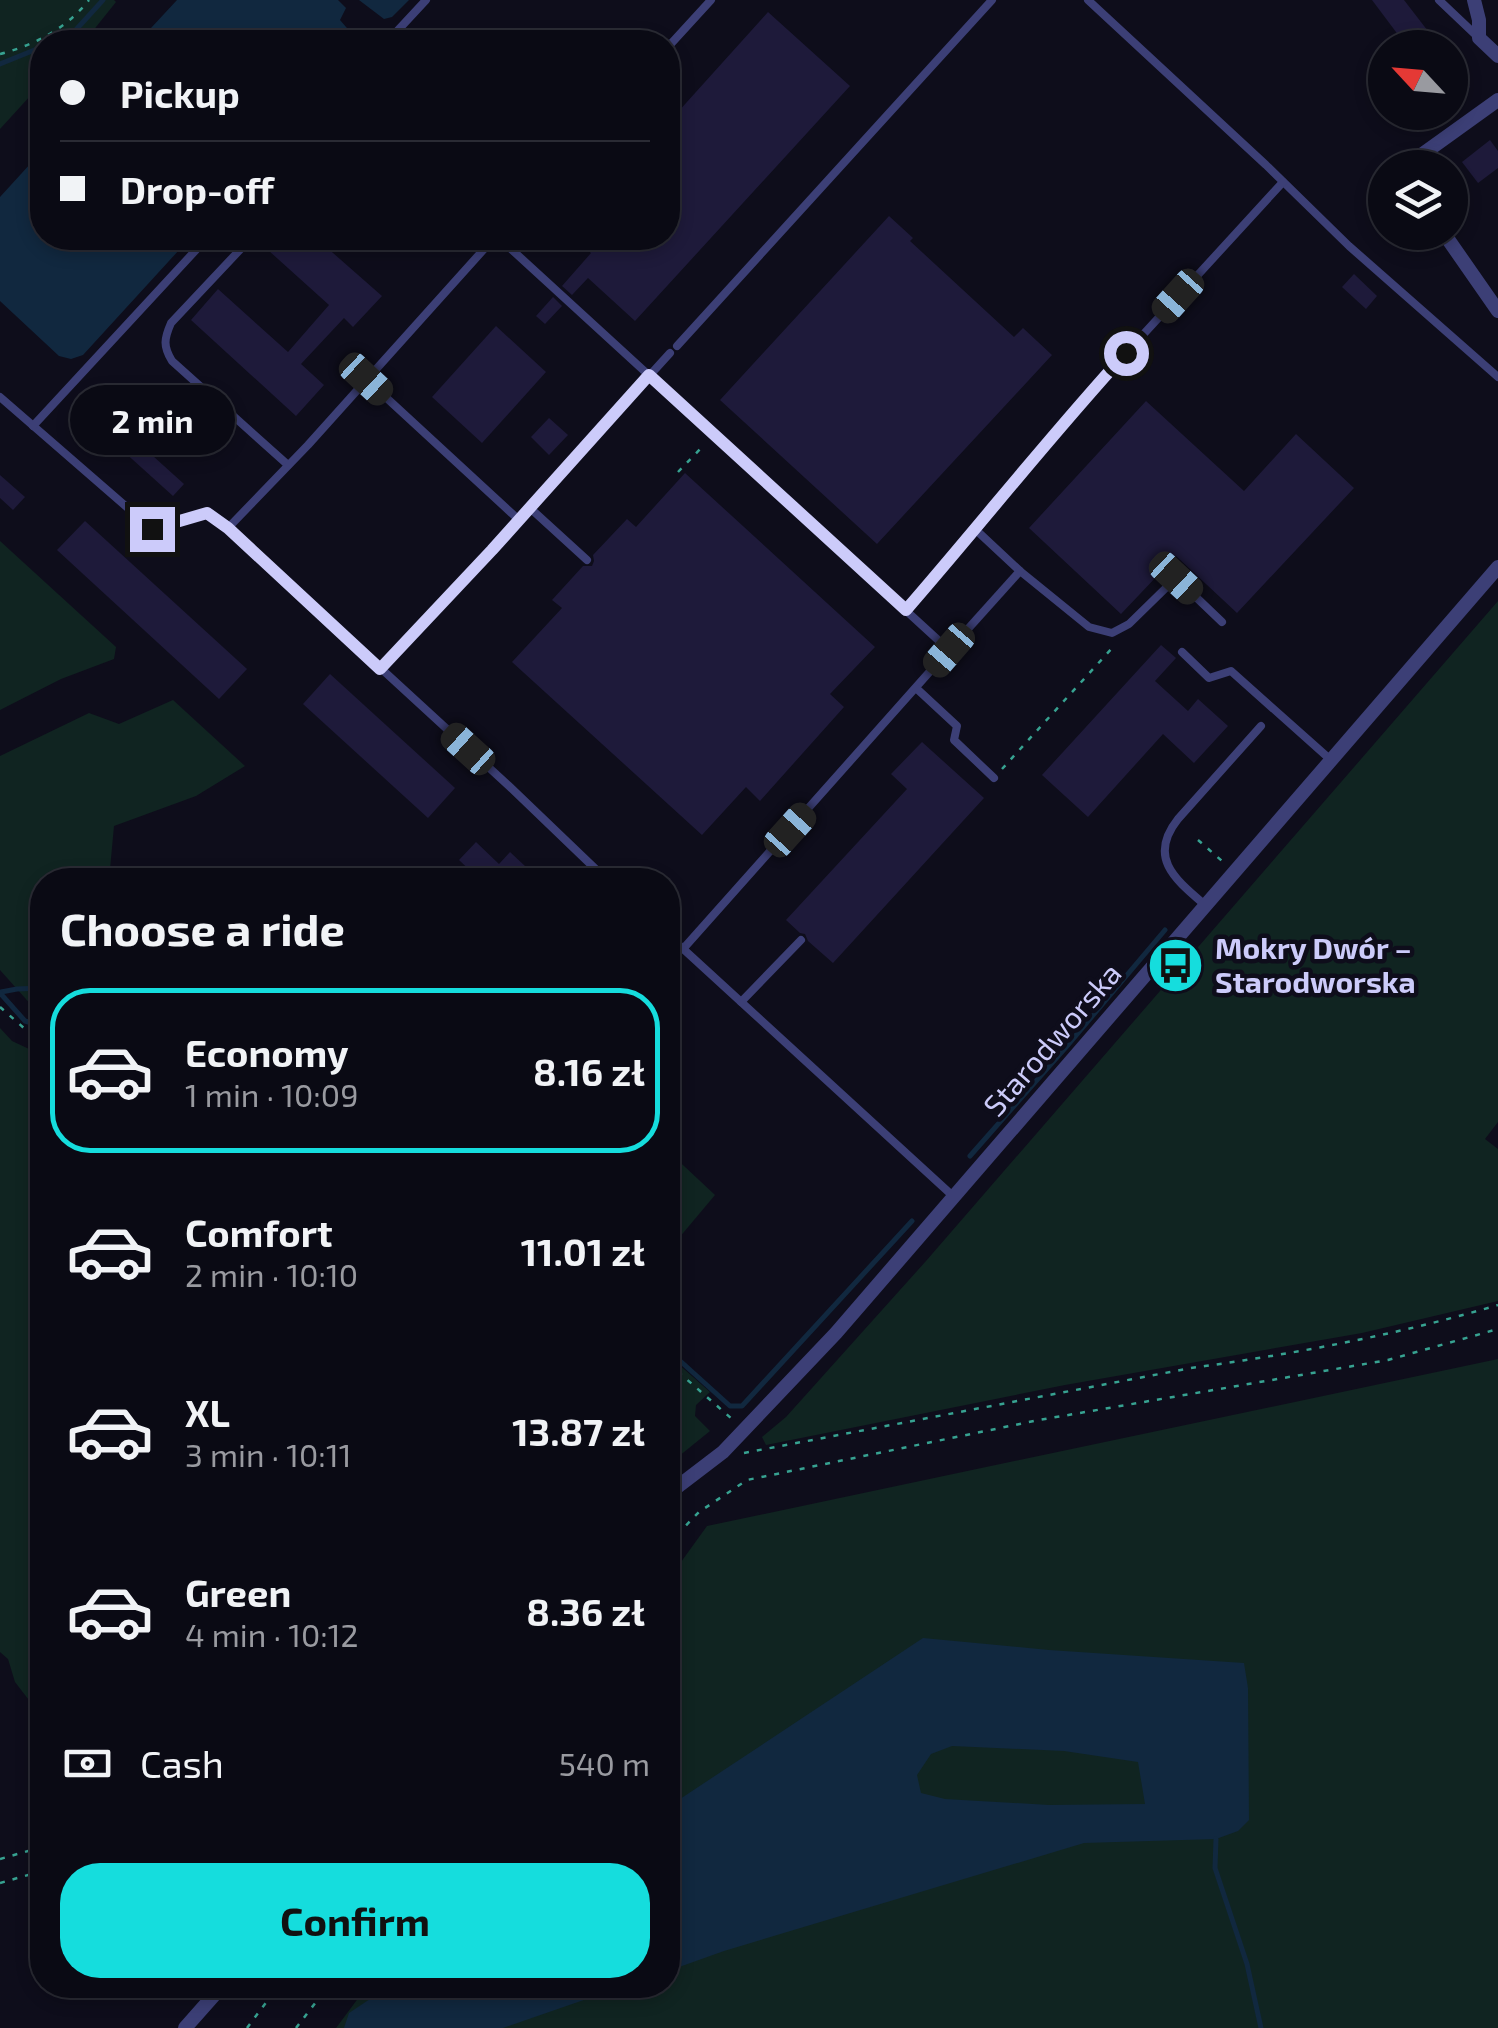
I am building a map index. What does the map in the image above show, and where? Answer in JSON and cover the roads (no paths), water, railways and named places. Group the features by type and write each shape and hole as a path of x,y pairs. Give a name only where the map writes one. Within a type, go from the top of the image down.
{"street":[{"path":"1474,0 1479,38 1498,56"},
{"path":"1428,150 1498,100"},
{"path":"1455,250 1498,312"},
{"name":"Starodworska","path":"680,1485 722,1452 836,1333 1498,568"},
{"path":"185,2028 212,1998"}],"lane":[{"path":"398,30 426,0"},
{"path":"680,34 711,0"},
{"path":"677,346 992,0"},
{"path":"1088,0 1349,246 1498,378"},
{"path":"1439,0 1479,38"},
{"path":"906,610 1085,398 1283,182"},
{"path":"33,426 196,250"},
{"path":"240,250 171,323 164,339 166,351 172,362 288,465"},
{"path":"228,528 486,250"},
{"path":"510,250 949,650"},
{"path":"380,669 670,353"},
{"path":"366,379 519,520"},
{"path":"0,397 152,529 207,513 228,528 594,868"},
{"path":"530,508 587,560"},
{"path":"976,530 1089,627 1112,633 1129,624 1176,578 1222,622"},
{"path":"683,949 1020,570"},
{"path":"1182,652 1209,678 1231,671 1332,761"},
{"path":"916,688 957,726 954,740 994,778"},
{"path":"1205,905 1167,866 1165,844 1169,830 1262,726"},
{"path":"742,1002 801,940"},
{"path":"680,946 954,1197"}],"water":[{"path":"177,0 338,0 346,8 340,20 349,30 149,30"},
{"path":"359,0 409,0 392,17 384,19"},
{"path":"30,164 30,250 179,250 83,355 71,359 59,356 0,301 0,197"},
{"path":"923,1638 1244,1663 1248,1688 1249,1820 1238,1831 1216,1839 1084,1843 680,1967 680,1799","holes":["952,1746 1064,1751 1138,1762 1145,1804 1049,1805 945,1799 921,1793 917,1775 931,1754"]},
{"path":"372,1998 590,1998 503,2028 344,2028 349,2013"}],"waterway":[{"path":"76,30 103,0"},
{"path":"0,64 30,52"},
{"path":"970,1156 1165,930"},
{"path":"1,992 30,988"},
{"path":"0,993 30,1022"},
{"path":"680,1361 730,1406 742,1406 912,1221"},
{"path":"1216,1839 1215,1868 1247,1964 1261,2028"}],"place":[{"name":"Mokry Dwór – Starodworska","path":"1176,966"}]}
